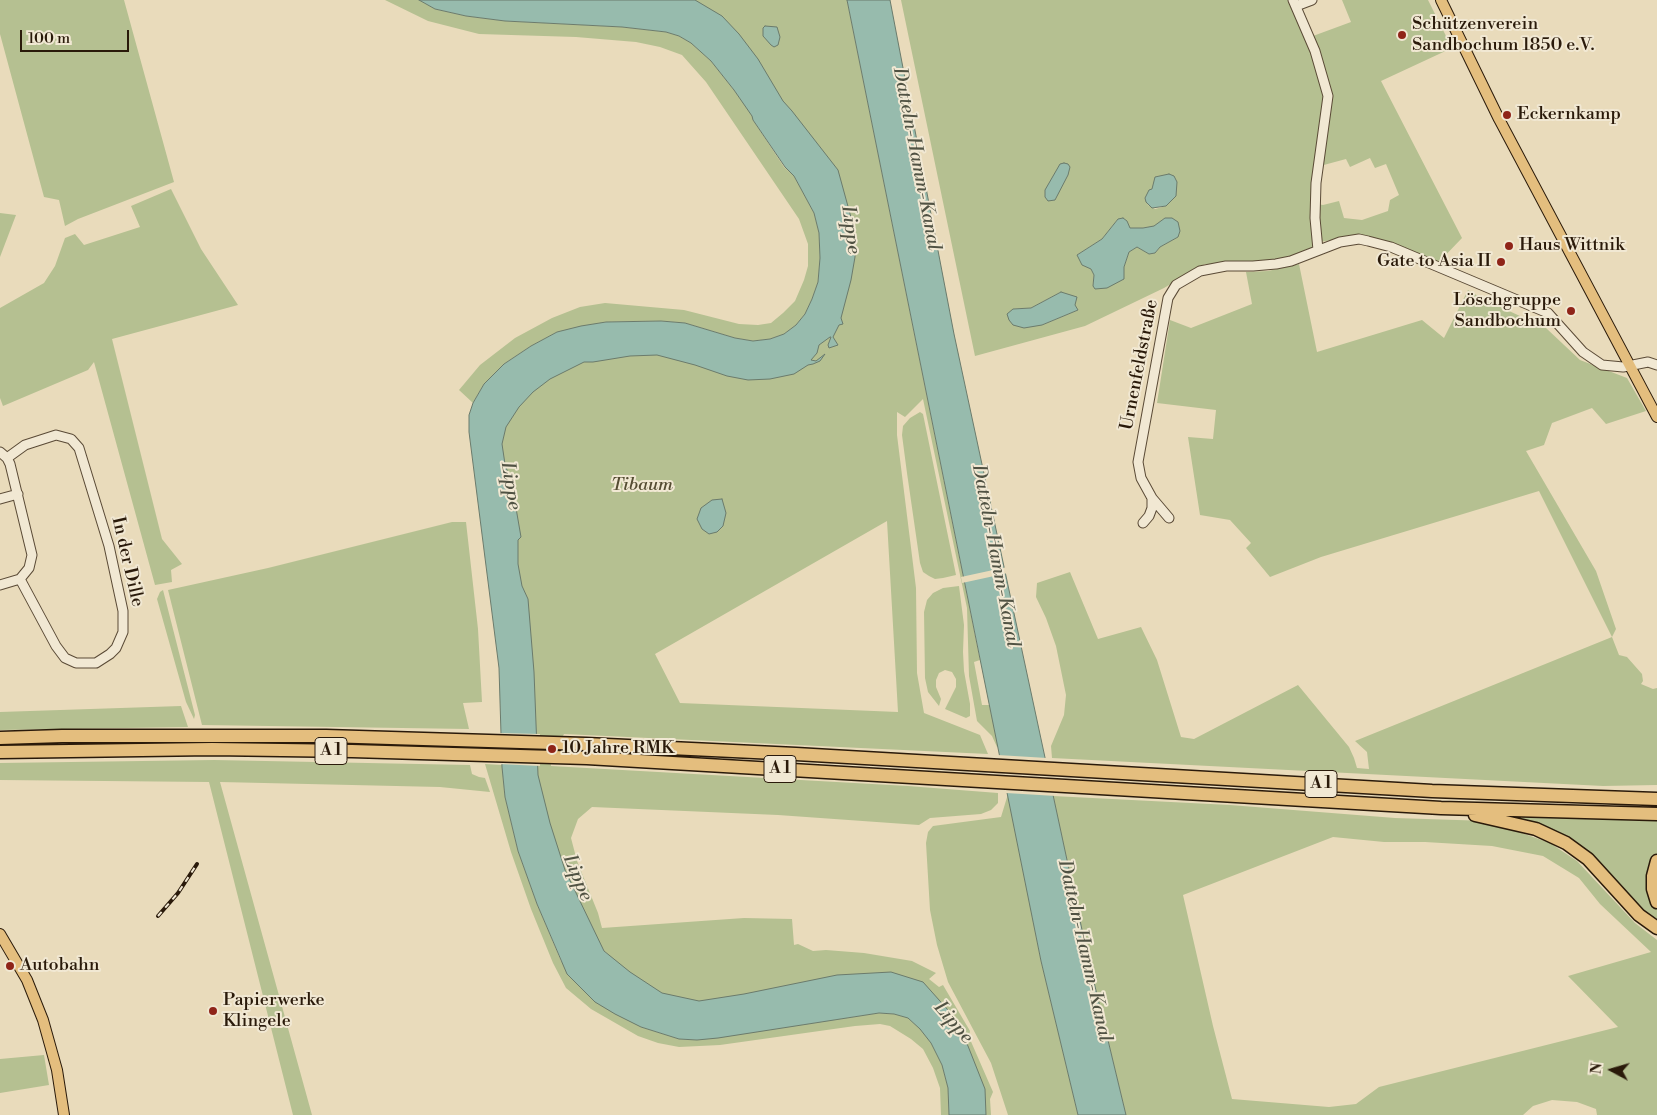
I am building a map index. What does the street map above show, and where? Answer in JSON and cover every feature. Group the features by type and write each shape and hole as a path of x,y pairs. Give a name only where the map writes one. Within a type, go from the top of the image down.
{"highway":[{"name":"A 1","path":"0,738 326,736 586,744 1432,791 1657,799"},
{"name":"A 1","path":"0,752 212,749 587,758 1441,808 1657,814"},
{"path":"1441,808 1536,829 1566,843 1588,859 1639,915 1657,928"},
{"path":"1657,861 1653,876 1653,889 1657,902"}],"main road":[{"path":"1442,0 1499,118 1657,417"},
{"path":"0,934 26,980 43,1020 57,1070 64,1115"}],"street":[{"path":"1312,0 1294,3 1315,51 1328,96 1316,183 1315,218 1318,250"},
{"name":"Urnenfeldstraße","path":"1170,518 1152,498 1141,478 1138,462 1168,298 1176,285 1190,276 1212,268 1276,264 1340,242 1359,240 1391,247 1548,313 1582,352 1602,365 1611,367 1630,366 1648,362 1657,365"},
{"name":"In der Dille","path":"4,455 25,445 56,435 71,439 79,448 109,546 123,611 123,632 116,648 96,662 76,663 65,658 56,646 20,578"},
{"path":"0,585 20,578 29,568 32,555 18,494 4,455"},
{"path":"0,499 18,494"},
{"path":"1143,523 1149,516 1152,508 1152,498"}],"green space":[{"path":"0,0 124,0 174,182 78,219 65,226 59,200 44,197 0,34"},
{"path":"385,0 419,0 435,9 466,16 505,21 622,27 666,32 679,36 691,43 711,61 753,116 753,120 784,167 794,176 814,213 819,233 820,258 818,282 805,314 796,325 784,334 770,339 753,341 735,338 685,323 661,321 606,322 557,332 504,364 484,384 473,403 459,390 480,365 515,338 552,318 580,307 605,303 684,310 739,324 758,325 771,323 795,301 808,266 808,244 799,219 706,82 682,55 660,47 636,42 576,37 479,34 428,21"},
{"name":"Tibaum","path":"478,0 847,0 980,660 974,662 982,705 989,705 999,746 997,747 992,736 977,721 969,676 967,608 923,399 905,417 897,412 897,435 916,588 917,673 924,713 980,735 988,754 564,734 563,736 548,736 551,766 908,786 998,793 998,803 991,810 981,814 930,818 919,825 778,815 592,807 578,819 571,838 577,861 602,928 744,918 792,919 794,945 798,944 813,951 826,950 864,953 912,961 936,973 929,979 939,987 943,985 970,1031 969,1037 993,1092 990,1099 991,1115 969,1115 969,1109 906,997 668,1017 555,900 487,435 561,350 796,347 836,239 718,40","holes":["887,521 898,712 680,703 655,654"]},
{"path":"901,0 1290,0 1312,52 1325,97 1311,221 1313,246 1311,249 1293,257 1261,264 1205,264 1164,288 1085,326 975,356","holes":["1165,176 1166,206 1155,209 1148,205 1145,198 1152,189 1156,177","1165,218 1178,237 1160,247 1155,253 1149,254 1137,247 1129,252 1124,267 1093,286 1094,275 1091,269 1077,255 1102,239 1118,219 1130,228 1154,227","1061,292 1078,310 1042,325 1013,309 1031,308"]},
{"path":"1342,0 1428,0 1452,48 1381,81 1462,238 1438,263 1363,235 1320,242 1317,204 1323,205 1339,201 1344,218 1362,220 1388,211 1390,200 1399,195 1386,164 1375,168 1370,158 1350,167 1346,159 1320,166 1330,106 1313,36 1351,22"},
{"path":"171,189 201,249 238,305 112,339 162,539 182,564 171,570 172,582 155,585 94,362 88,370 3,406 0,398 0,308 44,283 55,266 65,238 75,234 84,245 140,227 131,206"},
{"path":"0,213 16,215 0,257"},
{"path":"1299,264 1317,352 1422,320 1444,338 1468,290 1483,299 1546,328 1580,360 1627,378 1646,411 1606,424 1592,408 1552,423 1544,445 1526,451 1596,571 1616,629 1612,637 1539,491 1321,557 1270,577 1246,548 1251,543 1230,520 1200,515 1188,437 1213,439 1216,410 1157,403 1170,320 1191,328 1252,304 1246,272 1268,271"},
{"path":"920,412 923,414 956,575 935,579 923,572 920,563 902,435 903,426 910,418"},
{"path":"452,522 466,522 478,629 482,702 463,703 469,729 202,725 168,590 268,568"},
{"path":"1070,572 1098,639 1141,627 1157,660 1181,737 1194,739 1298,685 1349,747 1357,768 1369,769 1367,752 1355,741 1612,637 1619,655 1627,657 1642,674 1643,681 1641,684 1653,689 1657,688 1657,785 1603,786 1052,758 1051,746 1064,715 1066,695 1056,646 1036,597 1037,583"},
{"path":"959,586 964,625 964,671 970,704 970,716 966,718 945,709 956,687 956,679 952,672 945,670 939,673 936,680 936,687 941,699 939,706 928,692 925,678 924,612 927,600 933,593 943,588"},
{"path":"163,590 195,715 194,719 186,702 157,599"},
{"path":"181,706 188,727 0,730 0,712"},
{"path":"214,760 470,765 472,774 485,778 490,792 440,787 220,782 312,1115 293,1115 209,782 0,780 0,763"},
{"path":"485,764 502,765 505,797 518,851 537,904 561,961 641,1027 679,1039 697,1040 879,1013 894,1014 908,1018 921,1029 931,1043 942,1065 948,1088 949,1115 941,1115 940,1088 933,1068 923,1049 890,1026 880,1024 855,1026 720,1045 679,1047 658,1043 638,1036 591,1009 566,988 553,963 511,852"},
{"path":"1008,794 1041,961 1078,1115 1008,1115 991,1063 948,982 937,945 930,910 926,843 928,832 933,826 1001,817"},
{"path":"1053,796 1230,805 1395,818 1488,821 1550,843 1577,861 1635,923 1657,940 1657,1115 1597,1115 1596,1109 1577,1102 1552,1100 1533,1106 1523,1115 1126,1115 1087,953","holes":["1333,837 1384,842 1425,842 1492,846 1543,856 1579,878 1600,904 1651,952 1568,976 1618,1027 1379,1087 1356,1104 1329,1107 1232,1099 1183,895"]},
{"path":"1503,816 1657,821 1657,853 1654,859 1653,899 1657,908 1657,925 1643,914 1603,869"},
{"path":"44,1055 49,1085 0,1093 0,1059"}],"water":[{"name":"Lippe","path":"419,0 695,0 722,16 739,34 758,59 783,101 838,170 852,221 855,257 841,318 843,324 839,325 833,337 838,345 829,348 830,337 819,345 817,353 811,360 816,361 825,354 820,361 808,365 794,374 770,379 748,380 727,376 657,355 630,356 584,362 550,379 533,392 519,407 506,427 502,444 505,464 512,485 521,537 518,540 518,564 522,586 528,599 534,672 538,775 550,823 565,870 604,951 630,972 662,993 699,1001 837,975 891,972 923,982 948,1010 968,1046 985,1089 986,1115 949,1115 948,1088 942,1065 931,1043 908,1018 894,1014 879,1013 718,1038 679,1039 641,1027 615,1014 595,1002 567,974 537,904 518,851 505,797 502,767 499,668 469,432 469,415 473,403 484,384 504,364 557,332 581,326 606,322 661,321 685,323 735,338 753,341 770,339 784,334 796,325 805,314 818,282 820,258 819,233 814,213 794,176 785,167 734,90 711,61 691,43 679,36 666,32 622,27 505,21 466,16 435,9"},
{"name":"Datteln-Hamm-Kanal","path":"847,0 890,0 954,334 1087,953 1126,1115 1078,1115 1041,961"},
{"path":"765,26 777,27 780,37 778,45 774,47 763,36 763,28"},
{"path":"1064,163 1070,167 1068,175 1055,200 1048,201 1045,197 1045,190 1060,164"},
{"path":"1169,174 1174,176 1177,182 1176,196 1166,206 1152,208 1145,198 1149,190 1152,189 1155,177"},
{"path":"1123,218 1127,221 1130,228 1143,228 1154,226 1165,218 1172,218 1178,222 1180,231 1178,237 1160,247 1155,253 1149,254 1137,247 1129,252 1124,267 1124,279 1107,288 1095,289 1093,286 1094,275 1091,269 1082,265 1077,255 1102,239 1118,219"},
{"path":"1061,292 1077,297 1075,305 1078,310 1042,325 1024,328 1013,325 1009,320 1007,314 1013,309 1031,308"},
{"path":"722,499 726,513 723,526 717,532 709,534 702,529 697,519 701,508 712,500"}],"pier":[{"path":"1007,567 1008,573 962,583 961,577"},
{"path":"498,733 540,734 540,766 499,764"},
{"path":"998,755 1047,758 1056,796 1006,793"}],"railway":[{"path":"158,916 178,893 197,864"}],"place":[{"name":"Schützenverein Sandbochum 1850 e.V.","path":"1402,35"},
{"name":"Eckernkamp","path":"1507,115"},
{"name":"Haus Wittnik","path":"1509,246"},
{"name":"Gate to Asia II","path":"1501,262"},
{"name":"Löschgruppe Sandbochum","path":"1571,311"},
{"name":"10 Jahre RMK","path":"552,749"},
{"name":"Autobahn","path":"10,966"},
{"name":"Papierwerke Klingele","path":"213,1011"}]}
